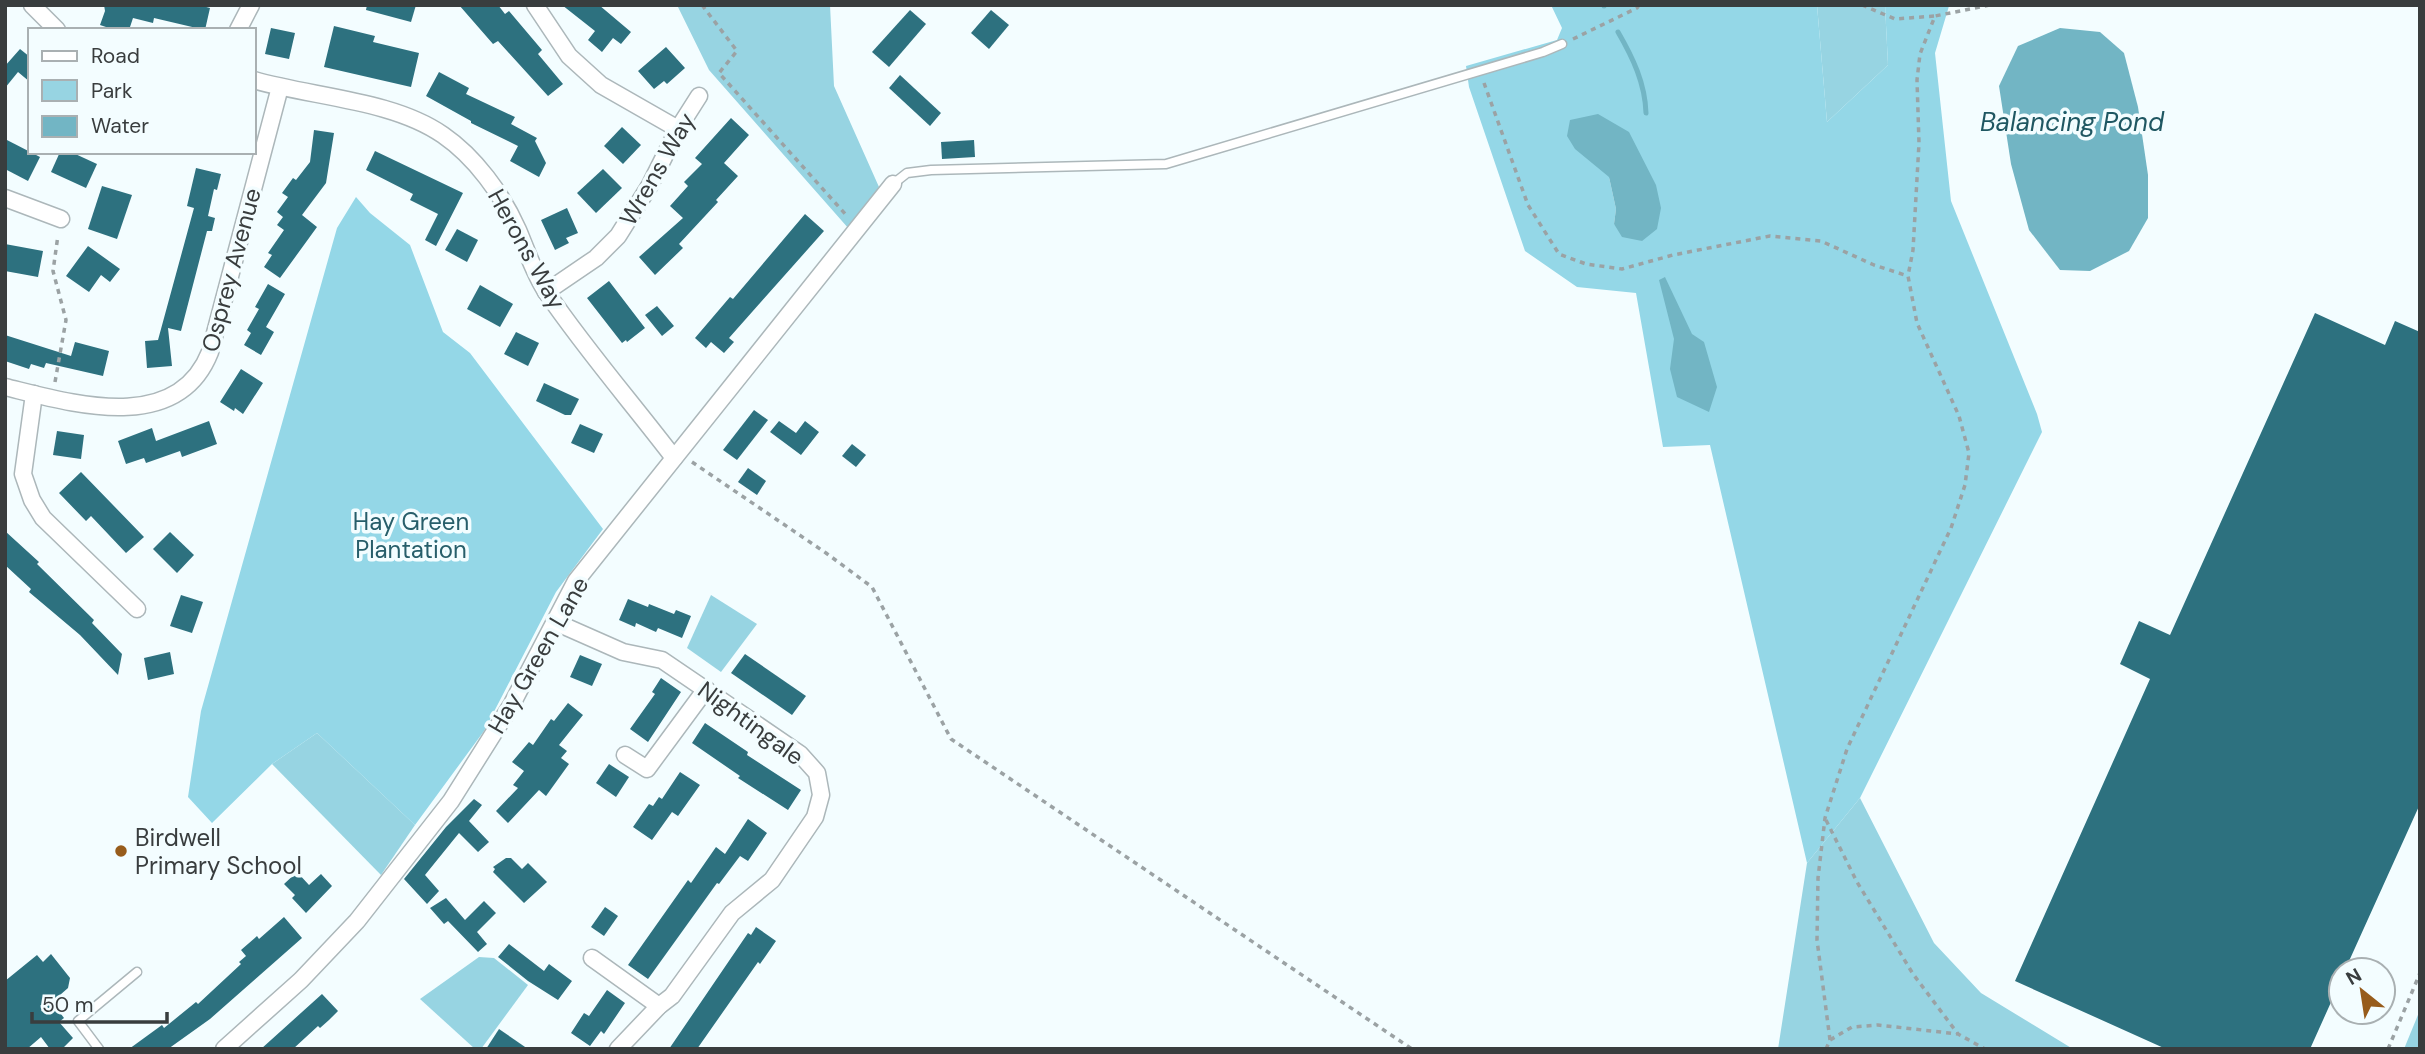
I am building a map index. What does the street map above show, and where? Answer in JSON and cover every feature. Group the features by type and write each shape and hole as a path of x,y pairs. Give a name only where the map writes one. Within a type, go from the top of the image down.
{"street":[{"path":"32,5 55,28"},
{"path":"239,28 251,5"},
{"path":"535,5 569,56 601,85 678,129"},
{"name":"Herons Way","path":"256,81 384,109 417,121 443,135 486,177 504,203 546,292 678,454"},
{"name":"Osprey Avenue","path":"5,387 102,408 156,403 194,382 204,368 209,352 280,88"},
{"name":"Wrens Way","path":"546,292 596,258 618,236 650,185 678,129 699,96"},
{"name":"Hay Green Lane","path":"224,1049 301,980 357,921 451,801 512,704 576,581 893,184"},
{"path":"5,198 61,219"},
{"path":"34,394 23,474 32,500 43,518 137,609"},
{"name":"Nightingale","path":"555,622 623,652 662,660 800,754 817,773 821,794 815,817 772,880 732,913 672,996 618,1049"},
{"path":"625,755 647,769 706,689"},
{"path":"592,958 659,1006"}],"lane":[{"path":"893,184 907,173 931,170 1166,164 1543,52 1562,44"},
{"path":"99,1049 78,1021 137,972"}],"path":[{"path":"702,5 737,51 719,73 850,219 851,226 857,231"},
{"path":"1562,44 1639,5"},
{"path":"1862,5 1895,19 1936,16 1990,5"},
{"path":"1826,1049 1830,1040 1817,940 1818,878 1825,818 1847,749 1951,528 1965,485 1969,453 1959,416 1917,323 1908,276 1913,250 1919,143 1917,80 1920,54 1936,16"},
{"path":"1480,71 1528,205 1559,254 1586,264 1622,269 1770,236 1821,241 1874,265 1908,276"},
{"path":"52,398 66,320 53,271 61,219"},
{"path":"678,454 688,458 872,587 951,739 1412,1049"},
{"path":"1825,818 1857,882 1913,974 1958,1034"},
{"path":"2388,1049 2420,973"},
{"path":"1830,1040 1852,1027 1878,1024 1958,1034 1985,1049"}],"green space":[{"path":"677,5 830,5 834,86 879,187 849,229 709,70"},
{"path":"1551,5 1817,5 1827,122 1888,65 1885,5 1952,5 1949,6 1935,53 1951,201 2042,432 1860,798 1807,863 1710,445 1663,447 1636,293 1577,287 1525,251 1469,87 1466,66 1557,40 1562,28","holes":["1609,177 1642,241 1614,224 1616,209"]},
{"path":"1817,5 1885,5 1888,65 1827,122"},
{"name":"Hay Green Plantation","path":"356,197 370,213 410,245 443,332 470,353 603,529 556,592 484,731 415,825 317,733 272,764 212,823 188,797 201,711 337,228"},
{"path":"711,595 757,624 721,672 687,648"},
{"path":"317,733 415,825 381,875 272,764"},
{"path":"1860,798 1934,943 1981,993 2073,1049 1778,1049 1807,863"},
{"path":"479,957 494,958 528,985 481,1049 475,1049 420,999"},
{"path":"2420,1010 2420,1049 2404,1049"}],"water":[{"name":"Balancing Pond","path":"2060,28 2100,32 2124,53 2138,107 2148,175 2148,218 2129,251 2090,271 2060,270 2029,230 2011,164 1999,86 2018,46"},
{"path":"1598,114 1629,132 1656,185 1661,208 1657,229 1642,241 1622,237 1614,224 1616,209 1609,177 1575,149 1567,136 1570,120"},
{"path":"1665,277 1692,334 1704,342 1717,387 1709,412 1677,397 1670,369 1674,339 1659,280"}],"building":[{"path":"104,5 199,5 210,8 205,28 154,18 153,23 133,18 130,28 109,28 100,25 105,11"},
{"path":"367,5 416,5 411,22 366,10"},
{"path":"459,5 498,5 505,14 509,11 542,50 538,54 563,84 548,96 498,41 493,44"},
{"path":"562,5 599,5 631,32 621,44 613,38 602,52 588,40 595,31"},
{"path":"910,10 926,24 889,67 872,52"},
{"path":"991,10 1009,25 989,49 971,33"},
{"path":"334,26 375,36 373,42 419,53 411,87 324,67"},
{"path":"271,28 295,33 289,59 265,54"},
{"path":"666,47 685,68 667,84 664,81 654,89 638,71"},
{"path":"20,49 28,55 28,80 18,72 5,88 5,66"},
{"path":"439,72 469,88 466,94 515,117 511,124 537,138 535,141 546,163 539,177 510,161 518,146 471,123 426,96"},
{"path":"900,75 941,113 930,126 889,88"},
{"path":"731,118 749,135 724,163 738,176 679,244 683,248 655,275 639,257 683,218 670,206 688,186 684,182 702,164 695,158"},
{"path":"622,127 641,145 623,164 604,146"},
{"path":"314,130 334,133 326,183 302,215 317,227 280,278 264,267 272,255 268,253 284,230 277,225 283,217 277,212 288,197 282,193 310,162"},
{"path":"5,139 28,151 28,154 40,157 28,181 5,169"},
{"path":"974,140 975,157 942,159 941,142"},
{"path":"375,151 463,193 436,246 425,240 438,214 410,200 413,194 366,170"},
{"path":"59,154 75,154 97,164 86,188 51,172"},
{"path":"196,168 221,174 217,190 214,189 208,216 215,218 212,231 207,231 181,331 168,328 172,366 147,368 145,341 158,340 194,208 187,206"},
{"path":"603,169 622,188 596,213 577,193"},
{"path":"102,186 132,195 117,239 88,229"},
{"path":"567,208 578,233 566,238 569,243 555,250 541,220"},
{"path":"805,214 824,231 729,338 734,342 724,353 711,342 706,348 695,338 730,297 733,299"},
{"path":"457,229 478,240 467,262 445,250"},
{"path":"5,244 43,251 38,277 5,271"},
{"path":"88,246 120,269 110,282 101,275 89,292 66,276"},
{"path":"609,281 645,328 627,342 626,340 622,343 587,298"},
{"path":"268,284 285,294 266,327 274,332 261,355 244,345 251,333 247,330 259,309 255,307"},
{"path":"480,285 513,304 500,327 467,309"},
{"path":"657,306 674,326 662,336 645,315"},
{"path":"2315,313 2385,345 2395,321 2420,332 2420,804 2351,956 2327,956 2327,1011 2310,1049 2166,1049 2015,981 2150,679 2120,664 2139,621 2170,635"},
{"path":"516,332 539,343 528,366 504,354"},
{"path":"5,335 71,356 75,342 109,351 103,376 46,363 44,368 31,364 29,369 5,361"},
{"path":"241,369 263,383 243,414 220,402"},
{"path":"544,383 579,399 571,415 565,415 536,401"},
{"path":"754,410 768,420 737,460 723,450"},
{"path":"209,421 217,444 182,457 180,451 146,463 144,458 126,464 118,441 152,428 156,441"},
{"path":"779,421 796,433 805,421 819,432 801,455 770,432"},
{"path":"580,424 603,434 594,453 571,443"},
{"path":"57,431 84,435 81,459 53,455"},
{"path":"852,444 866,455 856,467 842,456"},
{"path":"748,468 766,481 757,495 738,482"},
{"path":"81,472 144,537 126,553 91,516 86,521 59,493"},
{"path":"5,531 39,562 37,564 94,620 92,623 122,654 118,675 80,635 29,592 31,589 5,565"},
{"path":"170,532 194,555 177,573 153,549"},
{"path":"181,595 203,602 192,633 170,626"},
{"path":"628,599 648,607 649,604 674,614 676,610 691,616 682,638 658,628 656,632 636,623 635,627 619,620"},
{"path":"170,652 174,674 148,680 144,658"},
{"path":"745,654 806,696 792,715 731,673"},
{"path":"580,655 602,664 592,686 570,677"},
{"path":"661,678 681,692 648,742 630,729 655,694 652,692"},
{"path":"568,703 583,715 559,745 567,751 561,758 569,764 546,796 539,790 508,823 496,811 518,788 513,785 524,771 512,762 529,742 533,745 551,719 554,721"},
{"path":"705,723 748,752 747,755 801,790 788,810 738,778 740,776 692,743"},
{"path":"609,764 629,777 616,797 596,783"},
{"path":"680,772 700,785 678,816 672,812 652,840 633,827 649,804 653,806 659,797 662,799"},
{"path":"474,799 482,805 469,821 489,842 478,852 459,833 425,875 439,891 427,904 404,879 446,827"},
{"path":"748,819 767,833 748,861 740,856 719,884 717,883 648,979 628,965 688,880 691,883 716,847 725,854"},
{"path":"506,858 511,858 522,869 528,863 547,882 524,903 493,872 493,867"},
{"path":"297,872 309,885 321,874 332,886 306,913 292,898 295,895 284,884"},
{"path":"446,898 465,920 484,901 496,913 477,932 487,944 478,952 448,921 444,924 430,908"},
{"path":"605,907 618,916 604,936 591,927"},
{"path":"284,917 302,938 210,1019 168,1049 129,1049 162,1025 164,1028 196,1002 198,1004 241,964 239,962 246,956 241,950 257,936 259,939"},
{"path":"756,927 776,941 760,964 758,962 697,1049 669,1049 748,933 751,935"},
{"path":"509,944 544,971 549,964 572,981 558,1000 498,957"},
{"path":"51,954 70,978 68,988 52,1002 64,1018 59,1022 73,1038 62,1049 50,1049 41,1037 27,1049 5,1049 5,981 37,955 43,962"},
{"path":"607,990 625,1003 604,1034 601,1031 590,1046 571,1033 584,1013 589,1016"},
{"path":"322,994 338,1011 329,1020 320,1028 318,1026 293,1049 261,1049"},
{"path":"499,1029 528,1049 486,1049"}],"waterway":[{"path":"1618,32 1637,71 1646,113"}],"place":[{"name":"Birdwell Primary School","path":"121,851"}]}
